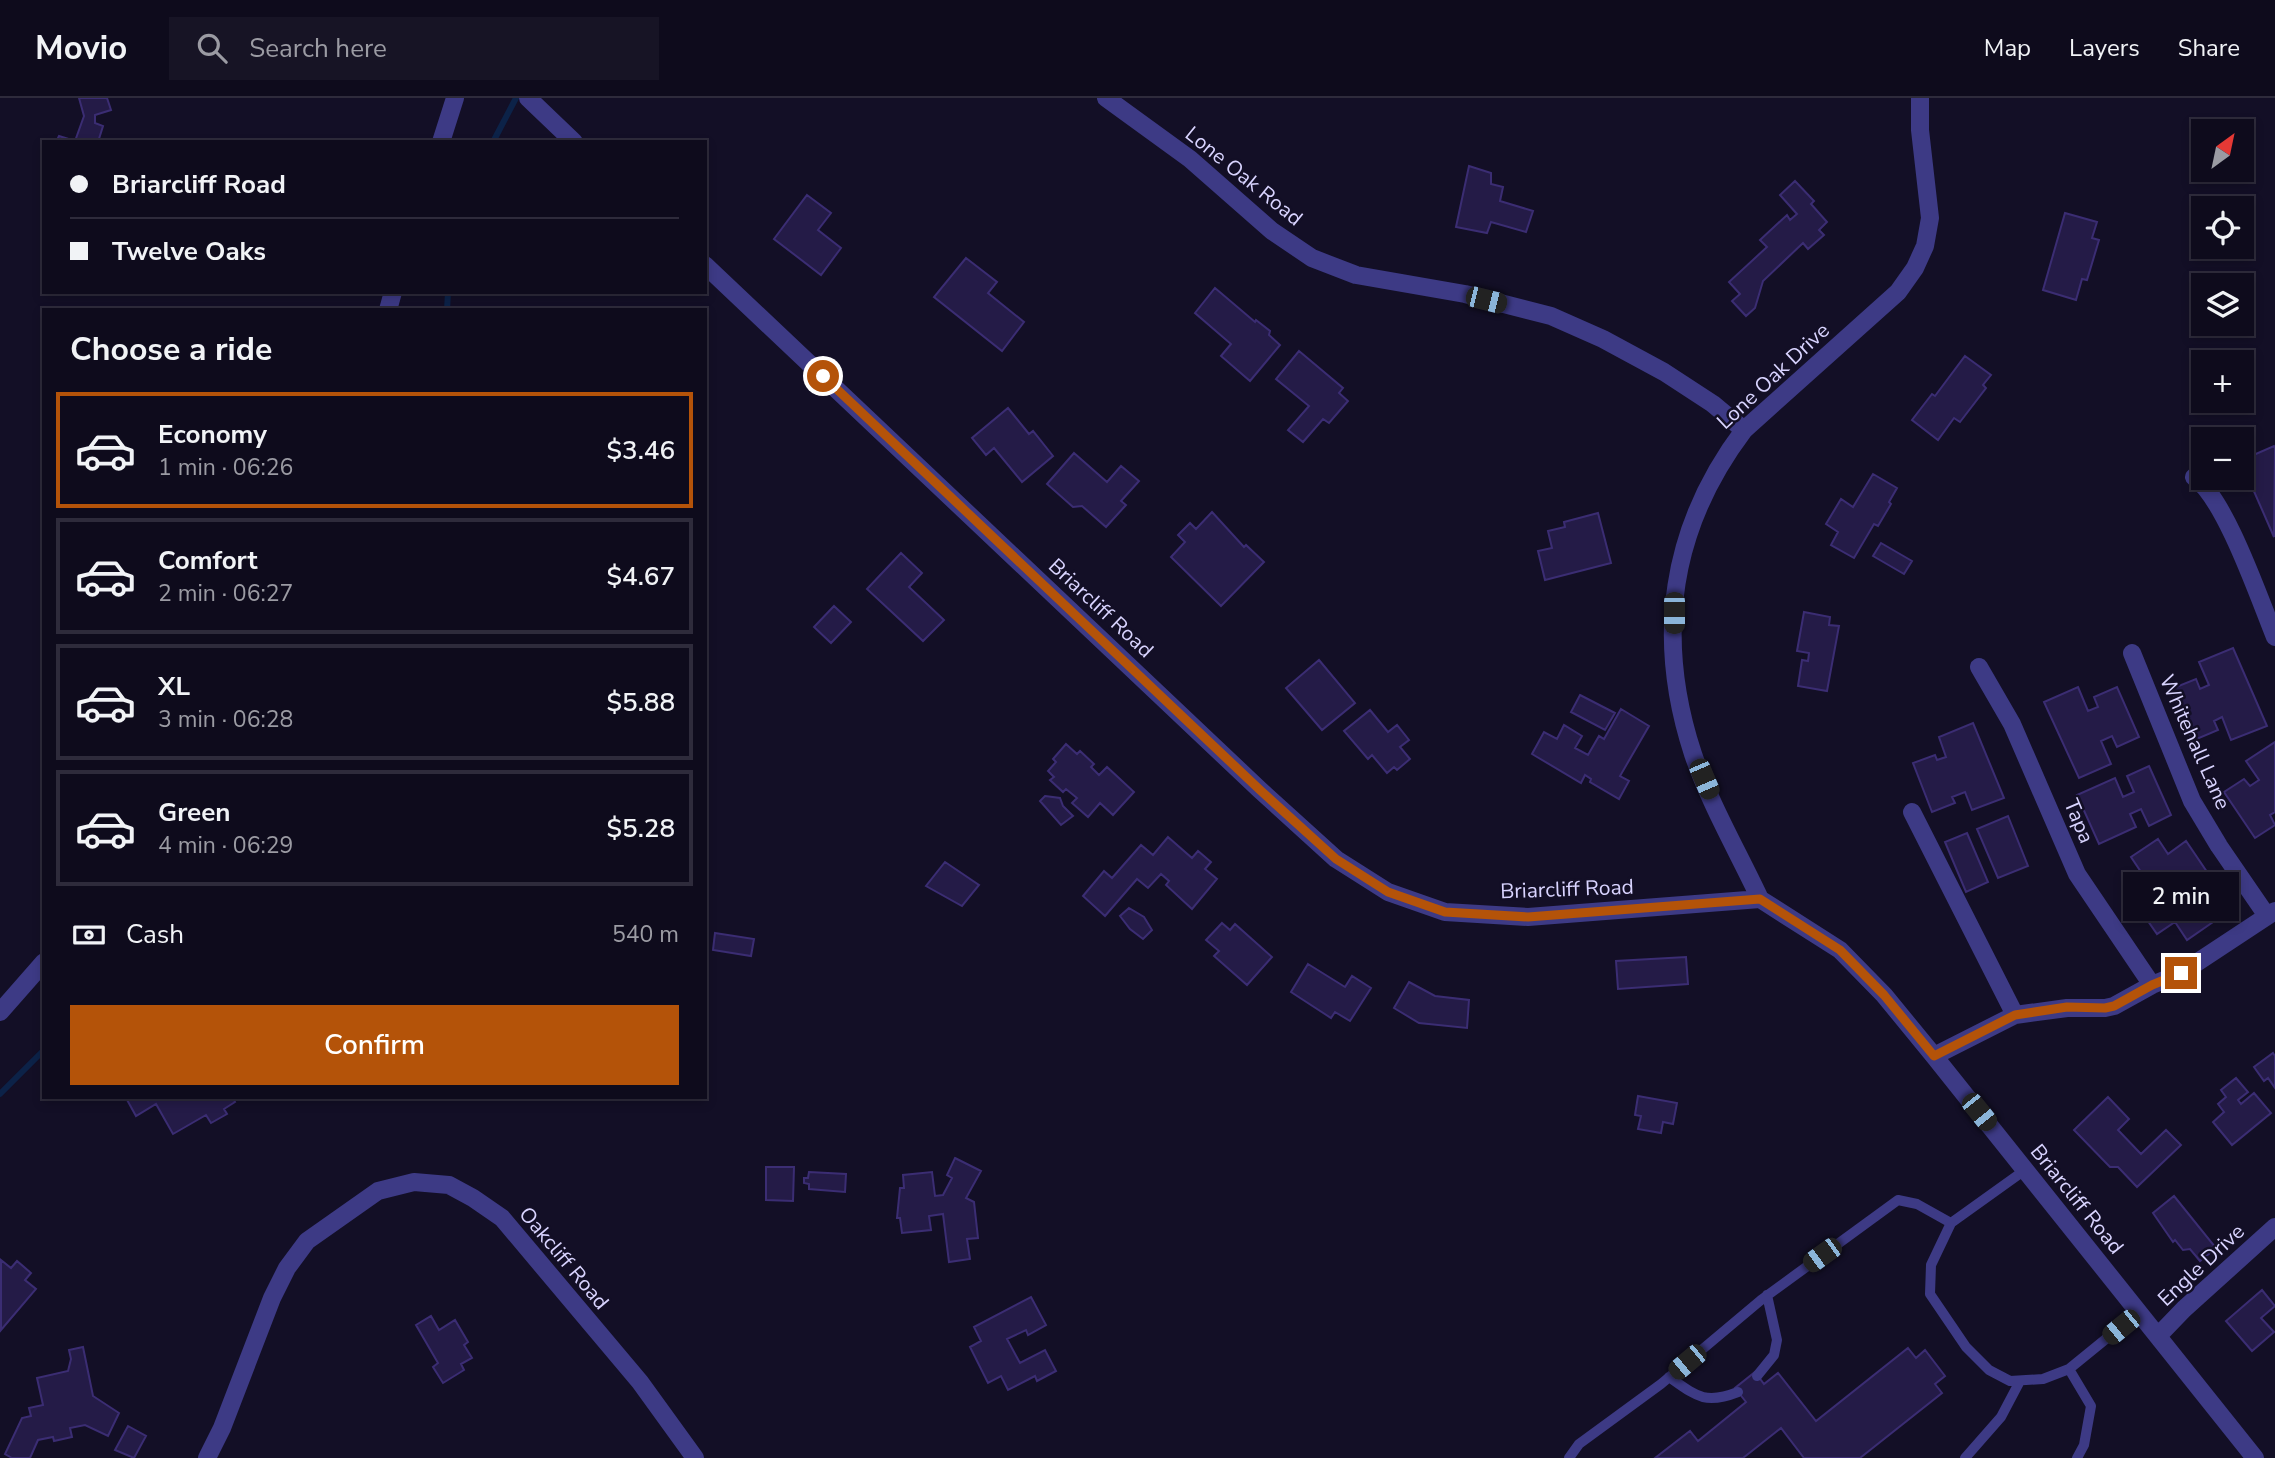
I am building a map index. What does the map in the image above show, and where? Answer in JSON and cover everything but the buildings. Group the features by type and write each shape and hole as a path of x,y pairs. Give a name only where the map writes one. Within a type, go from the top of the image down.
{"street":[{"path":"441,140 455,98"},
{"path":"528,98 572,140"},
{"name":"Lone Oak Road","path":"1106,98 1190,159 1272,231 1312,257 1356,275 1465,294 1550,316 1603,339 1664,372 1713,404 1744,430"},
{"name":"Lone Oak Drive","path":"1760,899 1694,755 1678,699 1673,654 1676,579 1688,533 1711,478 1724,456 1744,430 1898,292 1915,268 1926,246 1930,218 1920,130 1920,98"},
{"name":"Briarcliff Road","path":"707,267 1260,790 1336,859 1388,892 1445,912 1528,917 1760,899 1840,950 1884,995 1934,1056 2255,1458"},
{"path":"2208,490 2225,518 2275,637"},
{"name":"Whitehall Lane","path":"2133,653 2192,802 2219,846 2271,914"},
{"name":"Tapa","path":"1979,667 2012,724 2077,874 2152,985"},
{"path":"1912,812 2015,1015"},
{"path":"1934,1056 2015,1015 2067,1007 2105,1008 2129,998 2181,973 2271,914"},
{"path":"0,1012 42,964"},
{"name":"Oakcliff Road","path":"208,1458 286,1268 307,1241 343,1214 378,1191 414,1182 449,1185 502,1218 640,1382 695,1458"},
{"name":"Engle Drive","path":"2158,1336 2275,1227"}],"lane":[{"path":"2025,1170 1951,1223 1931,1265 1930,1294 1966,1347 1989,1370 2010,1381 2043,1379 2069,1369 2139,1312"},
{"path":"1569,1458 1579,1444 1669,1377 1768,1295 1898,1200 1917,1204 1951,1223"},
{"path":"1758,1376 1774,1354 1777,1340 1768,1295"},
{"path":"2069,1369 2091,1406 2084,1445 2077,1458"},
{"path":"1669,1377 1696,1396 1718,1400 1738,1392"},
{"path":"1965,1458 2001,1417 2020,1381"}],"waterway":[{"path":"494,140 516,98"},
{"path":"447,308 448,294"},
{"path":"0,1094 42,1052"}],"route":[{"path":"823,376 1260,790 1336,859 1388,892 1445,912 1528,917 1760,899 1840,950 1884,995 1934,1056 2015,1015 2067,1007 2114,1006 2181,973"}]}
